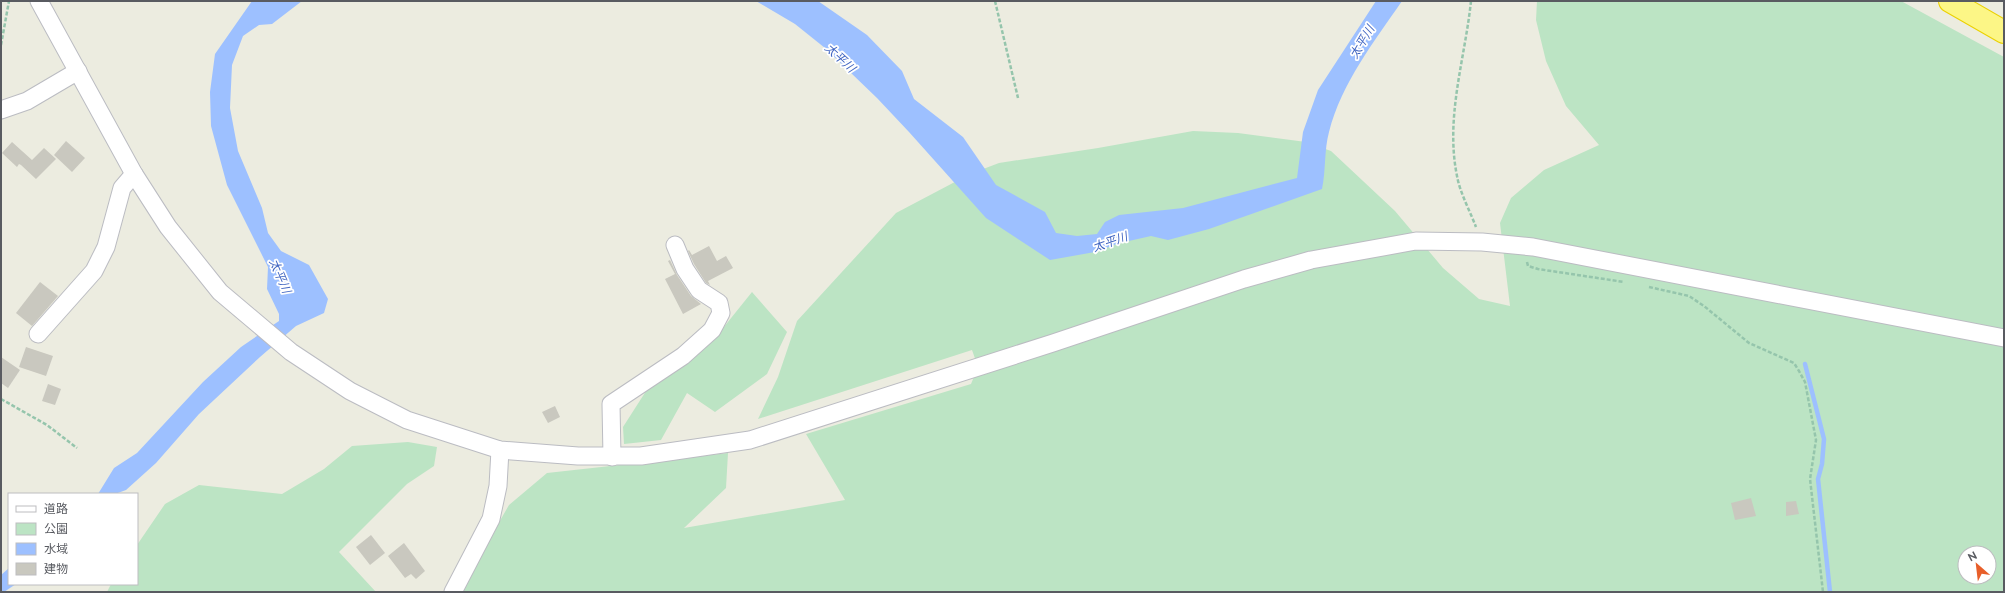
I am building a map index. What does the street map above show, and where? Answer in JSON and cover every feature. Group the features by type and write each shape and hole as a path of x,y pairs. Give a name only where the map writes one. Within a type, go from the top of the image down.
{"highway":[{"path":"1950,1 2004,32"}],"street":[{"path":"39,1 134,174 168,227 220,292 291,352 350,391 407,420 500,450 612,457 641,456 750,440 1053,343 1244,279 1311,260 1416,241 1482,242 1526,246 2004,338"},
{"path":"1,110 26,101 78,71"},
{"path":"38,334 94,271 106,247 122,188 134,174"},
{"path":"612,457 611,404 683,356 712,330 721,313 719,303 699,290 685,269 675,245"},
{"path":"453,592 491,519 498,486 500,450"}],"path":[{"path":"1,45 9,1"},
{"path":"995,1 1018,98"},
{"path":"1471,1 1464,58 1456,94 1452,140 1457,177 1482,242"},
{"path":"1,22 5,23"},
{"path":"1526,246 1525,256 1528,266 1538,269 1627,282"},
{"path":"1642,285 1689,296 1704,306 1748,343 1794,363 1799,371 1805,382 1816,440 1810,479 1823,592"},
{"path":"1,399 47,425 77,448"}],"green space":[{"path":"1537,1 1901,1 2004,57 2004,592 459,592 509,505 547,473 728,453 726,488 684,528 845,500 806,434 971,384 978,367 972,350 758,419 778,377 797,321 896,213 970,174 999,163 1098,148 1193,131 1238,133 1306,142 1331,151 1395,211 1443,268 1479,299 1510,306 1500,223 1511,198 1544,170 1599,145 1566,106 1546,61 1536,20"},
{"path":"752,292 787,332 767,374 715,412 687,393 661,440 624,444 623,427 648,388 711,343"},
{"path":"408,442 437,447 434,466 407,484 339,552 376,592 107,592 110,585 138,585 138,544 165,504 199,485 282,494 324,469 352,446"}],"water":[{"name":"太平川","path":"252,1 302,1 272,24 259,25 243,36 232,65 230,108 238,151 262,208 268,233 281,251 309,265 328,299 324,313 296,326 260,357 199,414 156,463 126,490 118,493 99,493 114,468 137,453 203,382 241,347 279,321 279,314 267,289 268,267 227,185 211,126 210,92 215,54"},
{"name":"太平川","path":"756,1 818,1 867,35 902,71 914,99 963,137 996,185 1045,212 1056,233 1077,236 1097,234 1105,222 1119,215 1183,208 1297,178 1303,132 1318,90 1376,1 1402,1 1370,47 1350,79 1342,96 1327,139 1322,189 1209,229 1168,240 1151,236 1120,243 1095,252 1050,260 986,218 877,98 825,48 795,24"},
{"path":"8,569 8,585 14,585 4,592 1,592 1,575"}],"building":[{"path":"66,141 85,158 72,172 54,155"},
{"path":"12,142 32,160 44,148 56,159 36,179 21,165 19,164 17,167 2,153"},
{"path":"709,246 717,261 726,256 733,268 708,281 710,285 706,283 688,251 689,250 692,255"},
{"path":"670,260 677,275 691,296 701,304 683,314 665,279 675,274 668,261"},
{"path":"40,282 58,296 32,326 16,313"},
{"path":"26,347 53,356 46,376 19,367"},
{"path":"1,357 20,370 8,388 1,383"},
{"path":"48,384 61,389 55,405 42,401"},
{"path":"555,406 560,417 548,423 542,412"},
{"path":"1751,498 1756,516 1735,520 1731,503"},
{"path":"1796,501 1799,514 1786,516 1786,502"},
{"path":"371,535 385,553 370,565 356,547"},
{"path":"404,543 425,571 416,579 411,574 405,578 388,556"}],"waterway":[{"path":"1805,364 1824,439 1822,464 1818,479 1830,592"}]}
